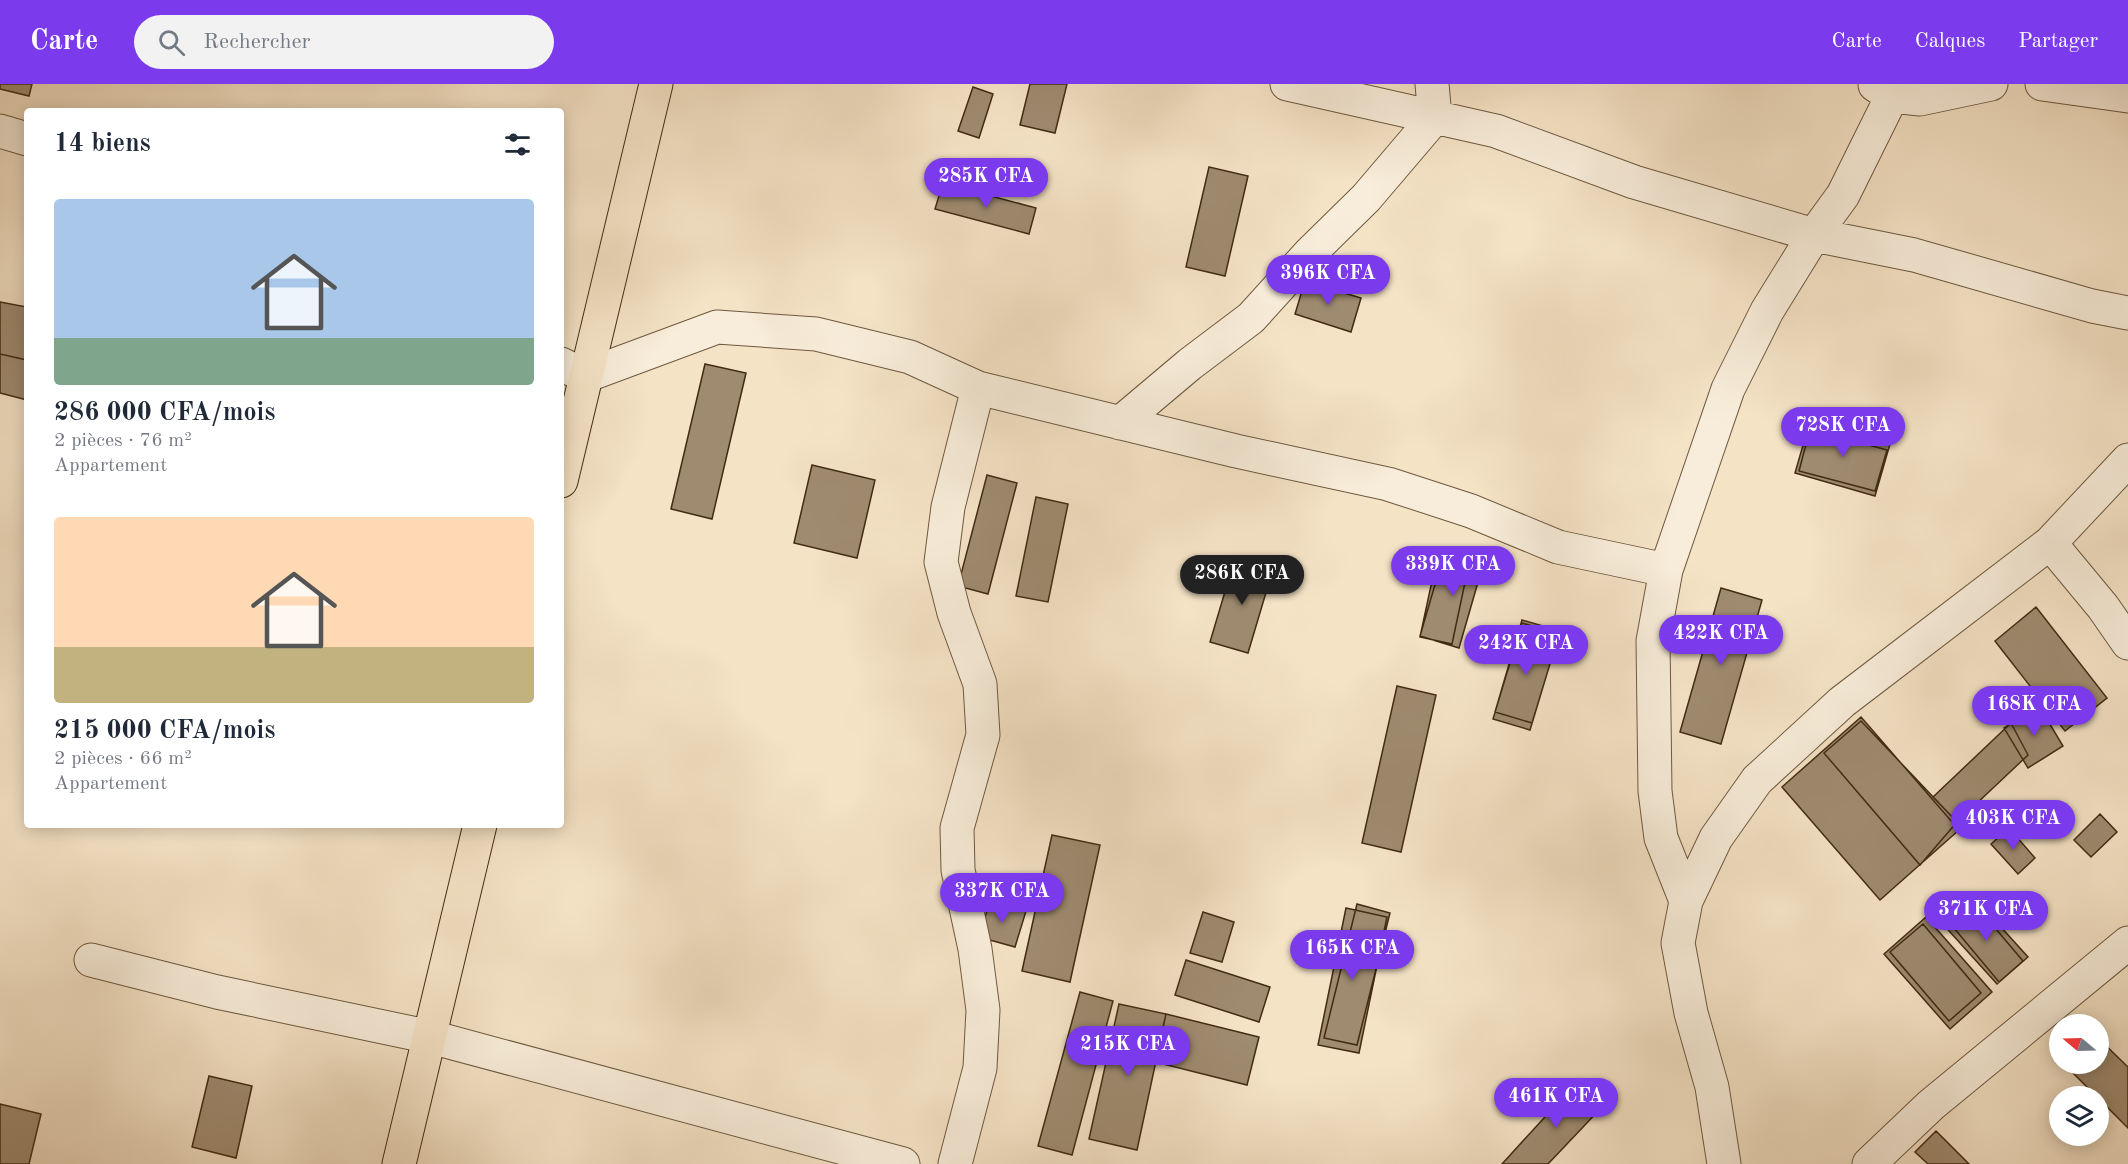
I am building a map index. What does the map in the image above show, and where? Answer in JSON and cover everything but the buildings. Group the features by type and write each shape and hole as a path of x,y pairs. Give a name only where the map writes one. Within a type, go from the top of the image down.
{"main road":[{"path":"564,452 573,370 656,84"},
{"path":"399,1164 479,828"}],"street":[{"path":"1287,84 1496,130 1634,182 1814,235 1914,255 2092,306 2128,313"},
{"path":"1120,423 1190,364 1251,318 1309,254 1366,198 1435,117 1432,84"},
{"path":"1686,901 1661,838 1655,791 1653,641 1666,570 1728,389 1767,311 1814,235 1843,195 1886,88 1920,99 1991,84"},
{"path":"2042,84 2128,96"},
{"path":"0,131 24,138"},
{"path":"573,370 717,327 816,334 910,357 978,388 1388,484 1471,511 1558,547 1666,570"},
{"path":"955,1164 980,1068 983,1010 975,948 958,870 957,828 983,735 980,684 954,613 942,562 948,507 978,388"},
{"path":"1724,1164 1712,1087 1691,1013 1678,943 1686,901 1716,838 1757,780 1842,702 2050,543 2128,460"},
{"path":"2050,543 2128,643"},
{"path":"1869,1164 1931,1105 2128,944"},
{"path":"91,960 217,992 431,1036 837,1154 903,1164"}]}
